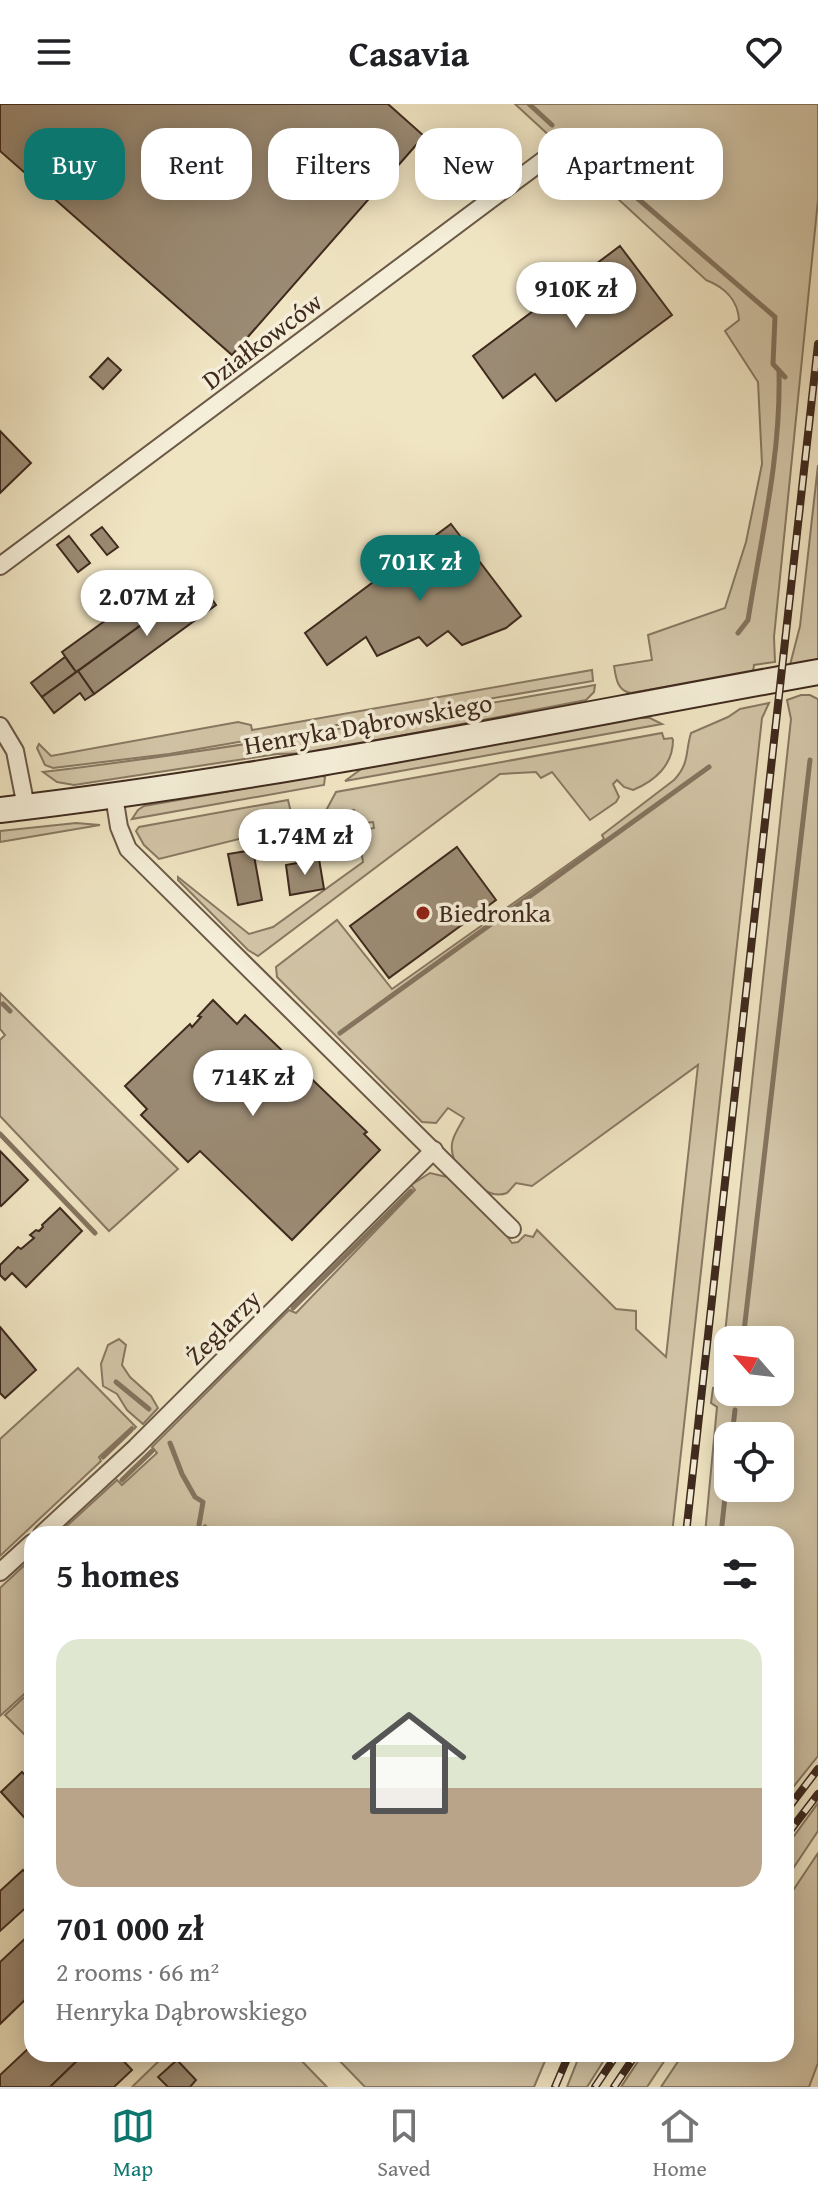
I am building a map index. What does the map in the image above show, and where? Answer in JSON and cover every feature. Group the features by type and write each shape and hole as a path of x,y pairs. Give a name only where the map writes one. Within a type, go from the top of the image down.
{"main road":[{"name":"Henryka Dąbrowskiego","path":"0,810 114,796 335,760 818,672"}],"street":[{"name":"Działkowców","path":"0,566 538,164"},
{"path":"0,726 15,751 26,807"},
{"path":"114,796 119,827 128,849 512,1229"},
{"name":"Żeglarzy","path":"51,1526 146,1437 434,1150"},
{"path":"0,1572 24,1550"}],"shaded area":[{"path":"515,104 818,104 818,200 774,637 775,662 754,665 753,672 631,693 623,690 618,683 614,666 652,660 648,635 725,608 746,542 762,464 758,382 725,331 739,320 736,306 729,295 706,280 619,200 723,200 723,128 541,128"},
{"path":"818,465 818,660 790,665 800,626"},
{"path":"592,670 593,681 169,754 53,768 45,765 37,748 39,744 51,756 238,722 251,725 252,730"},
{"path":"595,685 594,692 586,700 311,753 277,754 74,785 57,782 43,772 250,743"},
{"path":"810,695 818,699 818,1756 794,1786 794,1526 706,1526 714,1439 714,1502 794,1502 794,1422 716,1422 716,1406 794,1406 794,1326 726,1326 791,719 787,700"},
{"path":"769,703 762,718 673,1526 67,1526 117,1480 122,1485 157,1453 152,1447 289,1310 296,1313 415,1190 411,1185 430,1173 447,1177 512,1243 525,1235 533,1237 537,1230 616,1309 636,1311 636,1329 666,1357 698,1065 532,1186 516,1183 507,1193 492,1194 478,1186 455,1162 452,1144 464,1118 448,1108 436,1123 422,1122 277,977 276,967 337,920 392,989 604,839 602,835 679,774 685,763 691,733 740,709"},
{"path":"650,718 662,724 345,781 364,767"},
{"path":"662,733 664,739 673,740 670,757 661,771 633,790 617,780 613,784 619,797 616,802 590,820 552,772 541,778 536,772 500,774 258,956 248,950 178,880 178,877 249,934 273,927 363,862 358,831 374,828 373,822 357,824 354,810 322,818 336,792"},
{"path":"321,775 325,777 324,785 132,819 144,806"},
{"path":"288,800 293,821 278,831 279,835 259,834 159,859 144,845 136,831 139,827"},
{"path":"76,823 100,825 0,842 0,831"},
{"path":"0,993 178,1169 109,1231 0,1116 0,1040 5,1035 0,1029"},
{"path":"119,1339 126,1345 122,1365 158,1408 143,1424 127,1410 117,1394 103,1386 101,1364 108,1345"},
{"path":"78,1368 136,1427 132,1427 99,1457 101,1461 32,1526 24,1526 24,1533 0,1556 0,1439"},
{"path":"24,1566 24,1694 0,1716 0,1588"},
{"path":"24,1697 24,1734 5,1715"},
{"path":"818,1803 818,1831 794,1867 794,1836"},
{"path":"818,1853 818,2063 809,2087 661,2087 678,2062 794,2062 794,1889"},
{"path":"158,2062 303,2062 327,2087 132,2087"},
{"path":"341,2062 545,2062 534,2087 365,2087"},
{"path":"577,2062 603,2062 587,2087 567,2087"},
{"path":"638,2062 664,2062 647,2087 621,2087"}],"building":[{"path":"0,104 388,104 415,128 415,146 399,165 399,128 268,128 268,200 368,200 232,355 56,200 125,200 125,128 24,128 24,172 0,151"},
{"path":"620,246 672,315 556,401 535,374 503,398 473,356"},
{"path":"108,358 121,370 103,389 90,377"},
{"path":"0,431 31,463 0,493"},
{"path":"451,524 521,616 506,628 462,645 448,631 427,646 419,637 377,656 366,637 327,665 305,633"},
{"path":"102,527 118,547 107,555 91,535"},
{"path":"69,536 90,563 78,572 57,545"},
{"path":"200,582 216,605 94,694 78,671"},
{"path":"153,586 167,606 76,672 62,652"},
{"path":"65,657 76,672 42,697 31,683"},
{"path":"78,671 94,694 85,700 80,693 54,713 42,697"},
{"name":"Biedronka","path":"457,847 496,900 389,978 350,926"},
{"path":"253,850 262,900 238,905 228,854"},
{"path":"319,859 324,889 290,895 286,865"},
{"path":"213,1000 237,1024 245,1015 367,1132 364,1134 380,1150 292,1240 200,1151 188,1162 141,1115 147,1109 125,1086 190,1024 192,1027"},
{"path":"0,1151 28,1180 1,1206 0,1205"},
{"path":"60,1208 82,1231 26,1287 12,1273 5,1280 0,1275 0,1265 18,1247 21,1249 34,1238 30,1235 39,1231"},
{"path":"0,1327 36,1370 5,1398 0,1393"},
{"path":"22,1772 24,1774 24,1817 1,1792"},
{"path":"24,1871 24,1909 0,1931 0,1891"},
{"path":"24,1940 24,2001 0,2024 0,1962"},
{"path":"24,2052 24,2062 76,2062 50,2087 0,2087 0,2075"},
{"path":"76,2062 124,2062 132,2070 114,2087 50,2087"},
{"path":"175,2062 179,2062 196,2080 190,2087 168,2087 158,2077"}],"waterway":[{"path":"529,104 552,125"},
{"path":"639,200 775,317 773,364 785,377"},
{"path":"738,633 748,620 769,497 777,435 779,372"},
{"path":"745,1326 810,760"},
{"path":"340,1033 709,767"},
{"path":"3,1004 10,1011"},
{"path":"0,1134 95,1233"},
{"path":"293,1308 411,1191"},
{"path":"116,1382 149,1409"},
{"path":"734,1422 735,1410"},
{"path":"103,1457 131,1430"},
{"path":"170,1443 182,1474 195,1497 203,1502 199,1525"},
{"path":"122,1480 152,1451"},
{"path":"722,1526 724,1502"}],"railway":[{"path":"687,1526 818,344"},
{"path":"794,1800 818,1769"},
{"path":"794,1826 818,1794"},
{"path":"555,2087 566,2062"},
{"path":"595,2087 612,2062"},
{"path":"614,2087 631,2062"}],"place":[{"name":"Biedronka","path":"423,913"}]}
